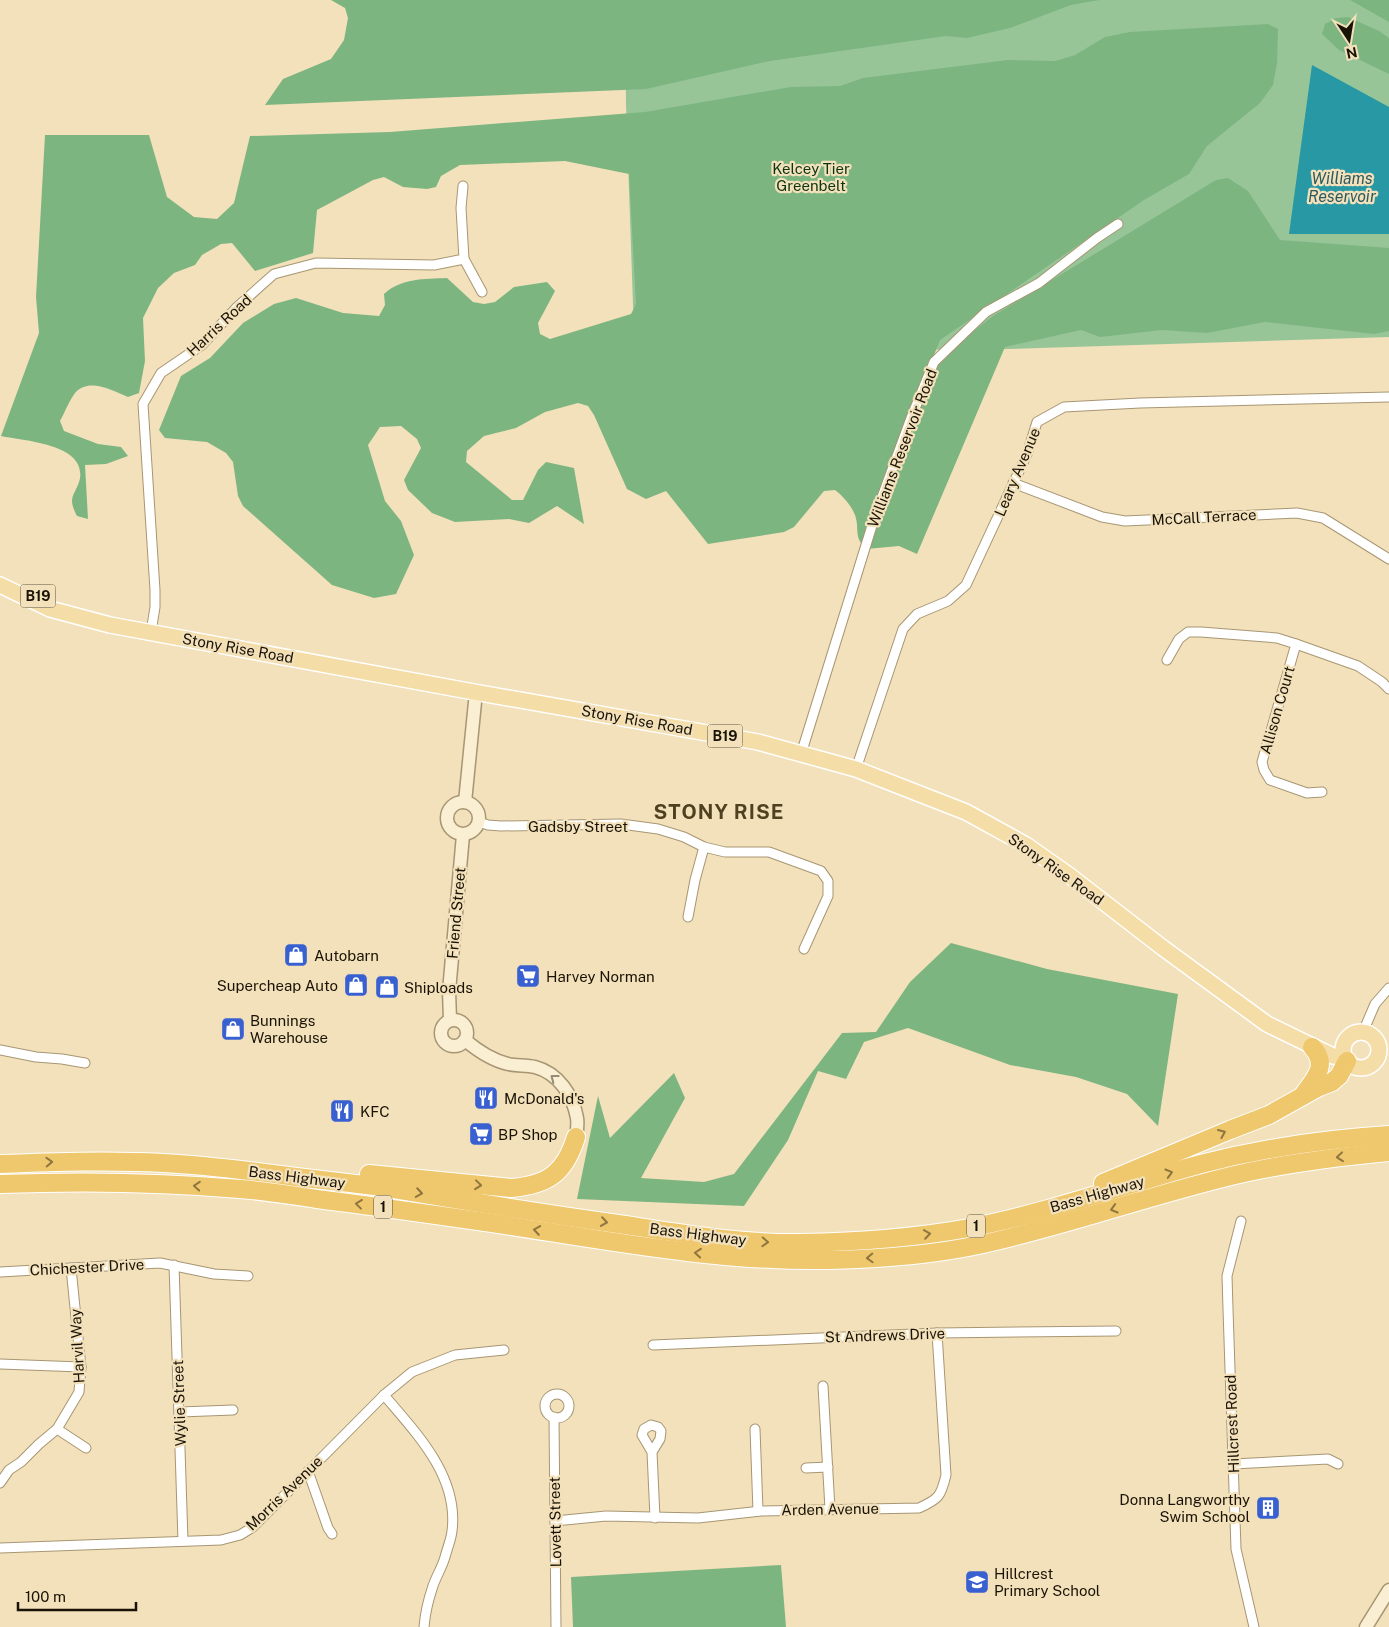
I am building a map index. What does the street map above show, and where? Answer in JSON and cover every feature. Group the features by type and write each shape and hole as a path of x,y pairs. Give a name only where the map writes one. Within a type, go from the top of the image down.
{"highway":[{"path":"1302,1096 1317,1076 1320,1068 1318,1054 1307,1044"},
{"path":"997,1222 1062,1200 1269,1115 1336,1078 1346,1059"},
{"name":"Bass Highway","path":"0,1164 74,1161 163,1163 244,1170 388,1188 556,1216 694,1235 799,1243 885,1239 958,1230 997,1222 1203,1164 1254,1152 1340,1138 1389,1135"},
{"path":"244,1170 325,1170 511,1188 526,1187 548,1179 560,1169 571,1154 576,1137"},
{"name":"Bass Highway","path":"0,1184 55,1182 160,1184 244,1189 388,1208 664,1250 764,1259 828,1260 920,1254 980,1244 1035,1232 1179,1189 1239,1174 1329,1158 1389,1152"}],"main road":[{"name":"Stony Rise Road","path":"0,575 76,616"},
{"name":"Stony Rise Road","path":"0,585 50,610 76,616 151,632 758,742 856,769 966,812 1026,844 1254,1015 1277,1030 1333,1056 1346,1059"},
{"name":"B19","path":"1346,1040 1353,1034 1363,1032 1371,1035 1384,1050 1373,1062 1365,1067 1356,1066 1346,1059"},
{"name":"Stony Rise Road","path":"1307,1044 1346,1040"},
{"path":"1346,1040 1343,1048 1346,1059"}],"street":[{"path":"463,186 461,208 464,259 482,292"},
{"name":"Williams Reservoir Road","path":"801,754 876,516 911,418 934,362 986,312 1038,283 1118,224"},
{"name":"Harris Road","path":"151,632 155,607 155,590 143,404 161,373 202,346 237,307 274,274 316,263 434,265 464,259"},
{"name":"Leary Avenue","path":"856,769 903,629 917,614 948,601 966,585 1027,454 1037,422 1064,407 1140,403 1389,397"},
{"name":"McCall Terrace","path":"1014,483 1102,517 1125,521 1297,513 1323,518 1389,559"},
{"path":"1167,660 1179,639 1188,632 1277,638 1358,666 1389,689"},
{"name":"Allison Court","path":"1296,644 1262,762 1270,780 1306,793 1322,792"},
{"path":"465,802 476,692"},
{"path":"460,802 465,802 475,807 479,822 473,831 463,835 453,832 449,828 446,817 450,808 460,802"},
{"name":"Gadsby Street","path":"479,822 501,826 622,824 658,828 684,837 704,847 725,852 769,852 821,871 828,881 828,896 804,949"},
{"name":"Friend Street","path":"450,1020 449,991 463,835"},
{"path":"688,917 704,847"},
{"path":"1363,1032 1375,1004 1389,988"},
{"path":"450,1020 459,1021 466,1027 465,1040 455,1045 450,1045 444,1040 442,1030 446,1023 450,1020"},
{"path":"465,1040 495,1060 508,1064 536,1067 553,1076 566,1088 574,1104 578,1120 576,1137"},
{"path":"0,1050 85,1063"},
{"name":"Hillcrest Road","path":"1241,1221 1227,1276 1233,1464 1236,1549 1254,1627"},
{"name":"Chichester Drive","path":"0,1272 160,1263 214,1274 248,1276"},
{"name":"Wylie Street","path":"174,1265 183,1541"},
{"name":"Harvil Way","path":"0,1483 4,1470 21,1462 57,1429 79,1392 81,1367 71,1268"},
{"name":"St Andrews Drive","path":"654,1345 937,1333 1116,1331"},
{"name":"Arden Avenue","path":"554,1520 606,1516 698,1518 758,1511 919,1508 933,1501 942,1492 946,1475 937,1333"},
{"name":"Morris Avenue","path":"0,1548 221,1540 240,1535 253,1527 384,1395 412,1372 455,1355 504,1350"},
{"path":"0,1364 81,1367"},
{"path":"823,1386 830,1509"},
{"path":"384,1395 421,1439 434,1458 445,1477 452,1506 452,1531 444,1560 432,1590 424,1627"},
{"path":"180,1412 233,1410"},
{"name":"Lovett Street","path":"554,1417 556,1627"},
{"path":"57,1429 86,1448"},
{"path":"755,1429 758,1511"},
{"path":"652,1452 655,1518"},
{"path":"1233,1464 1328,1459 1338,1464"},
{"path":"806,1468 828,1467"},
{"path":"308,1471 328,1528 332,1534"},
{"path":"1366,1627 1389,1590"}],"green space":[{"path":"331,0 1099,0 1071,5 1010,28 967,38 946,36 770,61 646,89 265,105 283,79 331,59 344,40 348,18 345,8"},
{"name":"Kelcey Tier Greenbelt","path":"625,0 1389,0 1389,337 954,349 691,358 635,362 626,104"},
{"path":"1350,0 1389,0 1389,22"},
{"path":"1348,17 1379,31 1389,38 1389,74 1339,50 1322,34 1325,24 1336,18"},
{"path":"1268,24 1278,29 1277,63 1273,85 1260,103 1207,146 1189,174 1144,200 940,340 930,365 993,316 1216,180 1228,178 1248,191 1280,240 1389,248 1389,331 1374,334 1265,322 1207,333 1162,330 1100,337 1081,330 1005,347 917,554 899,546 866,549 859,540 853,511 835,490 824,491 794,527 784,532 708,544 666,491 646,499 627,489 594,415 588,406 578,403 545,412 516,428 484,436 467,451 466,462 512,500 523,500 538,470 546,462 574,468 584,524 557,506 529,523 509,519 455,522 432,513 408,490 404,480 421,448 417,439 401,426 380,427 368,445 385,501 401,521 414,555 396,594 374,598 332,585 243,506 238,496 233,462 226,453 207,442 165,438 159,430 181,376 210,358 243,323 274,304 296,298 343,313 379,316 385,305 384,294 398,285 413,280 447,278 473,302 484,304 495,302 514,287 547,282 555,291 538,323 540,334 550,339 631,314 636,304 629,174 565,161 460,165 441,176 436,187 427,189 403,187 384,177 373,180 317,210 313,253 255,271 232,243 221,244 202,255 195,265 174,273 158,288 143,318 145,361 139,393 128,397 101,387 87,386 81,388 75,393 60,421 64,431 98,444 121,447 128,456 106,464 85,465 88,519 77,516 72,505 72,498 80,478 79,467 73,458 64,451 51,446 1,436 39,333 36,297 45,135 149,135 167,197 194,217 217,219 234,203 250,136 390,132 645,112 791,87 840,86 863,78 1008,60 1055,61 1075,55 1105,37 1130,32"},
{"path":"951,943 1047,969 1178,994 1158,1126 1127,1094 1076,1077 1010,1065 908,1028 864,1042 846,1079 818,1071 788,1140 744,1206 577,1199 598,1096 610,1138 674,1073 685,1098 641,1178 704,1182 734,1174 842,1033 876,1032 910,982"},
{"path":"781,1565 786,1627 573,1627 571,1577"}],"water":[{"name":"Williams Reservoir","path":"1312,65 1389,107 1389,234 1289,234"}],"place":[{"name":"Autobarn","path":"296,955"},
{"name":"Harvey Norman","path":"528,976"},
{"name":"Supercheap Auto","path":"356,985"},
{"name":"Shiploads","path":"387,987"},
{"name":"Bunnings Warehouse","path":"233,1029"},
{"name":"McDonald's","path":"486,1098"},
{"name":"KFC","path":"342,1111"},
{"name":"BP Shop","path":"481,1134"},
{"name":"Donna Langworthy Swim School","path":"1268,1508"},
{"name":"Hillcrest Primary School","path":"977,1582"}],"district":[{"name":"STONY RISE","path":"719,812"}]}
